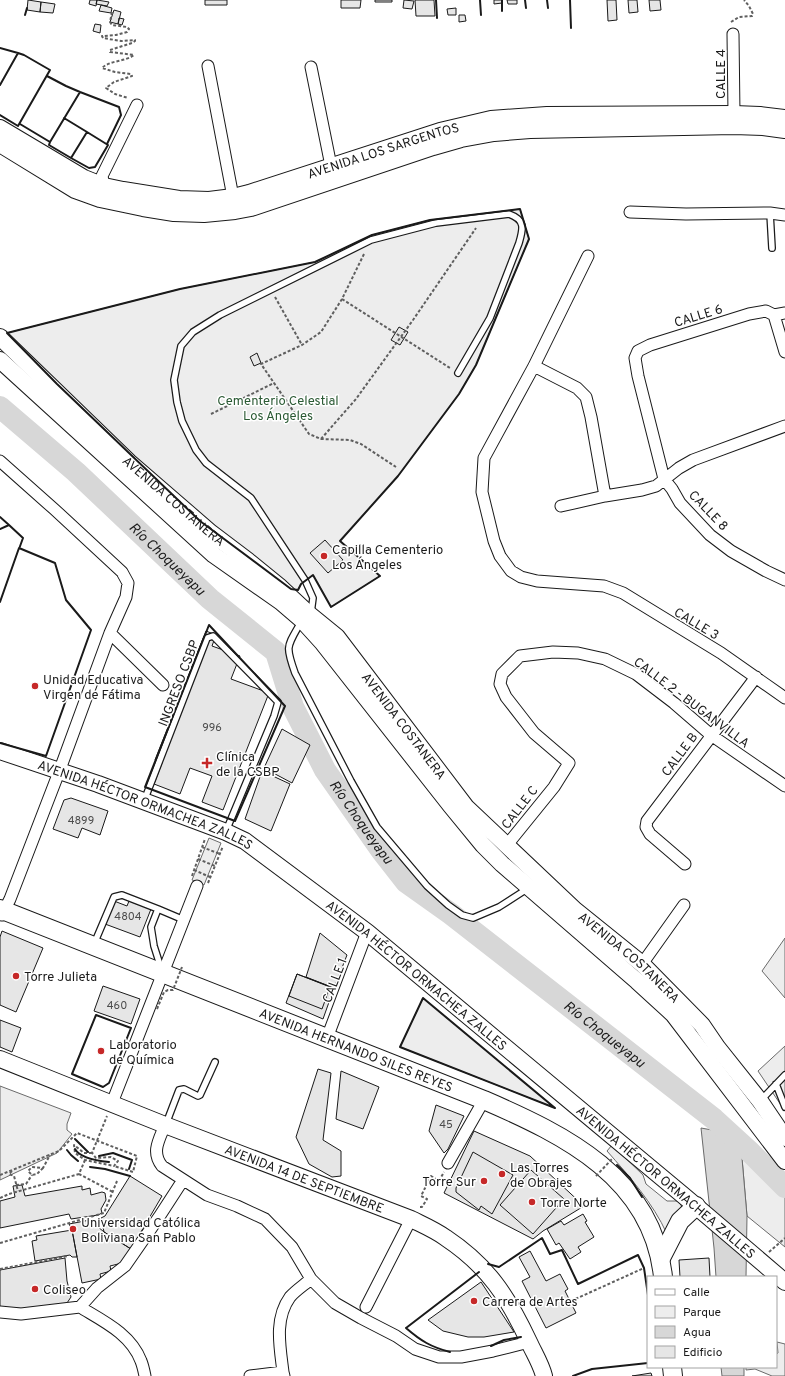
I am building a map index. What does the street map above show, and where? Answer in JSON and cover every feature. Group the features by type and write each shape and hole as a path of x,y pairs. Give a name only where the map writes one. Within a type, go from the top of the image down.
{"main road":[{"name":"AVENIDA LOS SARGENTOS","path":"0,128 84,178 102,192 143,208 174,213 204,214 234,204 252,208 333,173 494,133 734,120 760,115 785,118"},
{"name":"AVENIDA LOS SARGENTOS","path":"734,120 763,127 785,130"},
{"name":"AVENIDA LOS SARGENTOS","path":"0,144 75,190 102,192"},
{"name":"AVENIDA COSTANERA","path":"0,336 129,462 211,533 280,587 306,617 322,642 450,806 483,845 529,888 673,1014 785,1161"},
{"name":"AVENIDA COSTANERA","path":"0,360 214,555 282,602 337,637 466,807 575,910 642,964 702,1025 717,1047 782,1130"},
{"name":"AVENIDA HÉCTOR ORMACHEA ZALLES","path":"0,751 144,801 225,838 251,845 368,932 696,1206 764,1255 785,1282"},
{"name":"AVENIDA HERNANDO SILES REYES","path":"1,913 93,946 484,1100 537,1124 561,1137 596,1161 624,1188 637,1204 653,1234 661,1258 663,1276"},
{"name":"AVENIDA 14 DE SEPTIEMBRE","path":"0,1059 165,1125 411,1219 445,1237 464,1251 484,1269 505,1296 516,1314 544,1376"},
{"path":"661,1258 680,1221 696,1206"}],"street":[{"name":"CALLE 4","path":"733,34 734,120"},
{"path":"208,66 234,204"},
{"path":"311,66 333,173"},
{"path":"102,192 102,176 137,104"},
{"path":"630,212 686,214 770,213 785,215"},
{"name":"CALLE 3","path":"588,256 534,366 484,458 482,492 494,541 500,556 511,571 522,577 537,581 604,586 623,593 721,653 785,698"},
{"name":"CALLE 6","path":"635,358 638,351 650,345 749,314 766,311 774,315 785,313"},
{"path":"774,315 785,352"},
{"name":"CALLE 8","path":"635,358 642,394 664,479 680,503 710,535 731,551 785,580"},
{"path":"534,366 577,388 586,397 605,496"},
{"path":"561,506 656,486 679,468 693,460 785,426"},
{"path":"0,461 122,572 128,583 126,597 110,633 59,772 10,899 1,913"},
{"path":"110,633 163,685"},
{"name":"CALLE 2 - BUGANVILLA","path":"509,666 520,656 553,652 578,653 605,660 636,674 674,703 711,735 785,786"},
{"name":"CALLE C","path":"507,845 554,787 569,763 534,733 506,697 500,684 502,674 509,666"},
{"name":"CALLE B","path":"685,864 647,831 646,824 648,818 756,677"},
{"path":"112,1104 197,886"},
{"path":"642,964 684,905"},
{"name":"CALLE 1","path":"327,1038 368,932"},
{"path":"448,1163 484,1100"},
{"path":"165,1125 157,1147 158,1161 162,1166 207,1195 237,1206 265,1219 292,1247 311,1279 335,1304 396,1336 415,1348 439,1357 461,1357 493,1351 528,1340"},
{"path":"80,1307 97,1288 125,1266 160,1217 183,1180"},
{"path":"366,1306 411,1219"},
{"path":"250,1376 283,1374 279,1325 283,1308 291,1296 311,1279"},
{"path":"0,1312 21,1314 80,1307 114,1328 132,1344 142,1361 145,1376"}],"lane":[{"path":"770,213 772,248"},
{"path":"458,373 490,318 519,243 522,231 521,222 517,217 509,214 436,223 371,240 220,315 193,332 181,346 174,380 177,402 182,421 196,450 206,462 251,498 305,580 313,598 306,617 288,646 289,656 295,672 351,781 377,827 427,886 448,905 462,915 473,918 499,907 529,888"},
{"name":"INGRESO CSBP","path":"144,801 207,638 213,636 278,702 274,716 225,838"},
{"path":"93,946 114,897 122,895 184,920"},
{"path":"158,909 152,927 154,946 163,974"},
{"path":"165,1125 179,1090 184,1089 198,1096 200,1095 214,1062"},
{"path":"760,1101 785,1075"},
{"path":"776,1084 785,1107"}],"path":[{"path":"733,34 738,32 738,30 733,25 729,25 728,23 739,17 752,16 753,14 744,0"},
{"path":"112,12 110,22 112,25 127,27 129,29 127,32 116,35 102,36 102,38 121,40 134,39 135,41 110,50 110,52 134,56 106,65 102,68 115,72 131,74 132,76 114,82 106,88 115,94 138,102 137,104"},
{"path":"321,439 356,399 483,218"},
{"path":"371,240 342,299 321,332 302,345 261,364 310,434 321,439 350,440 361,444 396,467"},
{"path":"271,290 302,345"},
{"path":"342,299 458,373"},
{"path":"211,414 274,383"},
{"path":"206,838 193,872 210,878 225,838"},
{"path":"202,847 220,854"},
{"path":"198,859 215,866"},
{"path":"157,1009 164,992 173,990 182,967"},
{"path":"92,1153 112,1104"},
{"path":"0,1175 59,1151 77,1133 136,1156 133,1172 114,1166 85,1160 75,1153 74,1145 84,1153 92,1153"},
{"path":"92,1153 96,1158 111,1157 118,1161 114,1166"},
{"path":"16,1185 26,1184 32,1175 37,1174 43,1168 51,1154"},
{"path":"596,1176 612,1159"},
{"path":"79,1174 85,1160"},
{"path":"411,1219 414,1206 422,1207 427,1199 421,1196 431,1176 439,1181 444,1172 438,1168 442,1161 448,1163"},
{"path":"32,1175 28,1171 32,1167 43,1168"},
{"path":"9,1174 12,1170"},
{"path":"0,1175 9,1174 14,1176 18,1191"},
{"path":"0,1198 18,1191 79,1174 113,1192"},
{"path":"0,1244 104,1213 117,1181"},
{"path":"764,1255 785,1238"},
{"path":"0,1269 68,1256"},
{"path":"571,1301 644,1268"}],"green space":[{"name":"Cementerio Celestial Los Ángeles","path":"520,209 529,239 476,365 459,394 398,476 340,541 380,576 331,607 313,575 301,584 298,590 291,589 200,521 7,333 180,289 315,262 372,235 430,220"},
{"path":"209,838 221,843 204,885 192,880"},
{"path":"785,938 785,998 762,971"},
{"path":"423,998 555,1108 400,1047"},
{"path":"785,1046 785,1111 758,1071"},
{"path":"0,1086 71,1113 67,1124 67,1130 72,1134 57,1153 0,1180"},
{"path":"740,1135 785,1183 785,1247 747,1216"},
{"path":"612,1145 643,1175 646,1184 667,1201 677,1201 681,1205 682,1209 667,1234 648,1201 607,1151"},
{"path":"777,1342 785,1344 785,1376 772,1376 755,1369 746,1370 746,1368 777,1368"}],"water":[{"path":"701,1128 740,1135 747,1216 746,1276 716,1276"},
{"path":"721,1368 744,1368 744,1376 722,1376"}],"building":[{"path":"28,0 41,2 40,12 27,10"},
{"path":"90,0 97,0 96,6 89,4"},
{"path":"97,0 109,2 107,6 96,4"},
{"path":"205,0 227,0 227,5 205,5"},
{"path":"341,0 361,0 360,8 341,8"},
{"path":"375,0 392,0 392,2 375,2"},
{"path":"404,0 414,1 412,9 403,8"},
{"path":"415,0 434,0 435,16 416,16"},
{"path":"494,0 502,0 502,3 494,4"},
{"path":"507,0 517,0 517,4 508,4"},
{"path":"607,0 616,0 617,20 608,21"},
{"path":"628,0 637,0 638,12 629,13"},
{"path":"649,0 660,0 661,10 650,11"},
{"path":"41,2 55,4 53,13 40,12"},
{"path":"101,5 112,8 111,13 99,11"},
{"path":"456,8 456,15 448,15 447,9"},
{"path":"114,10 121,12 118,24 110,22"},
{"path":"459,15 465,15 466,21 459,22"},
{"path":"119,18 124,19 122,25 118,24"},
{"path":"95,24 101,25 100,33 93,31"},
{"path":"399,327 408,332 400,345 391,340"},
{"path":"257,353 261,363 254,366 250,357"},
{"path":"325,540 343,560 328,573 310,553"},
{"path":"206,631 216,635 212,646 240,656 231,679 269,693 223,810 202,802 212,776 190,768 180,794 154,784 162,763 155,760"},
{"path":"282,729 310,745 292,783 264,768"},
{"path":"262,771 290,784 271,831 245,819"},
{"path":"71,798 108,811 100,835 82,828 78,838 53,829 64,800"},
{"path":"114,901 127,906 129,901 151,909 140,937 105,924"},
{"name":"Torre Julieta","path":"2,931 43,948 16,1012 0,1005 0,937"},
{"path":"320,933 347,955 334,988 306,977"},
{"path":"297,974 330,987 322,1009 289,996"},
{"path":"297,974 334,988 323,1019 286,1003"},
{"path":"103,986 140,999 131,1024 94,1011"},
{"path":"0,1020 21,1028 12,1052 0,1047"},
{"path":"318,1069 331,1073 323,1140 341,1151 341,1176 332,1177 309,1164 296,1137"},
{"path":"341,1071 379,1087 363,1129 336,1119"},
{"path":"436,1105 464,1116 448,1149 444,1153 429,1131"},
{"name":"Las Torres de Obrajes","path":"474,1131 530,1156 584,1206 543,1231 533,1239 444,1193"},
{"name":"Torre Sur","path":"473,1152 513,1175 492,1214 481,1206 479,1210 456,1192 456,1188"},
{"name":"Torre Norte","path":"531,1170 564,1199 533,1234 500,1205"},
{"path":"130,1176 162,1196 131,1249 104,1232 101,1218 105,1216"},
{"path":"22,1185 25,1196 82,1186 82,1190 90,1188 91,1195 102,1192 105,1193 106,1200 101,1209 102,1213 98,1215 71,1219 69,1214 0,1228 0,1201 15,1197 13,1186"},
{"path":"583,1214 587,1221 585,1222 594,1237 578,1247 581,1252 570,1259 559,1243 556,1245 547,1229 561,1221 564,1225"},
{"path":"90,1220 104,1232 131,1249 122,1263 110,1266 111,1271 100,1274 101,1279 82,1283 72,1230 69,1224"},
{"path":"72,1230 77,1257 72,1257 70,1255 35,1261 32,1241 37,1240 36,1236"},
{"path":"530,1251 546,1281 560,1274 568,1289 565,1291 576,1313 546,1328 522,1281 530,1277 519,1257"},
{"name":"Coliseo","path":"65,1258 67,1281 71,1297 65,1306 28,1309 0,1307 0,1270"},
{"path":"709,1258 710,1276 680,1276 679,1260"},
{"name":"Carrera de Artes","path":"481,1282 514,1332 484,1337 468,1337 443,1331 428,1320"},
{"path":"651,1373 652,1376 632,1376"}],"waterway":[{"name":"Río Choqueyapu","path":"0,407 76,472 210,599 276,652 293,707 325,770 381,850 406,882 451,914 714,1119 785,1187"}],"wall":[{"path":"436,0 437,18"},
{"path":"480,0 481,15"},
{"path":"502,0 502,11"},
{"path":"525,0 526,8"},
{"path":"547,0 548,8"},
{"path":"570,0 571,28"},
{"path":"25,15 27,8"},
{"path":"0,48 18,53 0,85"},
{"path":"0,115 18,126 50,70 18,53"},
{"path":"20,124 50,142 80,92 47,76"},
{"path":"80,92 119,107 121,115 107,144"},
{"path":"50,142 49,145 71,158 87,132 64,118"},
{"path":"71,158 89,168 95,167 108,145 87,132"},
{"path":"520,209 529,239 476,365 459,394 398,476 340,541 380,576 331,607 313,575 301,584 298,590 291,589 200,521 57,384 7,333 180,289 315,262 372,235 430,220 520,209"},
{"path":"0,517 9,525"},
{"path":"0,529 9,525 23,538 19,549"},
{"path":"0,602 19,548 55,563 66,600 91,630 46,756 0,743"},
{"path":"209,625 285,706 235,821 145,787 209,625"},
{"path":"423,998 555,1108 400,1047 423,998"},
{"path":"96,1015 131,1028 109,1083 103,1087 72,1074 96,1015"},
{"path":"75,1139 88,1152"},
{"path":"75,1149 85,1157 109,1162"},
{"path":"67,1150 78,1161"},
{"path":"99,1156 113,1153 132,1160 129,1169"},
{"path":"617,1165 630,1178 642,1197"},
{"path":"90,1167 105,1169 130,1176"},
{"path":"488,1264 499,1267 542,1238 550,1254 562,1250 578,1284 638,1255 644,1268 647,1288"},
{"path":"450,1352 426,1343 406,1328 479,1272"},
{"path":"491,1346 504,1340 521,1337"},
{"path":"573,1376 592,1369 647,1363"}],"place":[{"name":"Capilla Cementerio Los Ángeles","path":"324,556"},
{"name":"Unidad Educativa Virgen de Fátima","path":"35,686"},
{"name":"Clínica de la CSBP","path":"207,763"},
{"name":"Torre Julieta","path":"16,976"},
{"name":"Laboratorio de Química","path":"101,1051"},
{"name":"Las Torres de Obrajes","path":"502,1174"},
{"name":"Torre Sur","path":"484,1181"},
{"name":"Torre Norte","path":"532,1202"},
{"name":"Universidad Católica Boliviana San Pablo","path":"73,1229"},
{"name":"Coliseo","path":"35,1289"},
{"name":"Carrera de Artes","path":"474,1301"}]}
